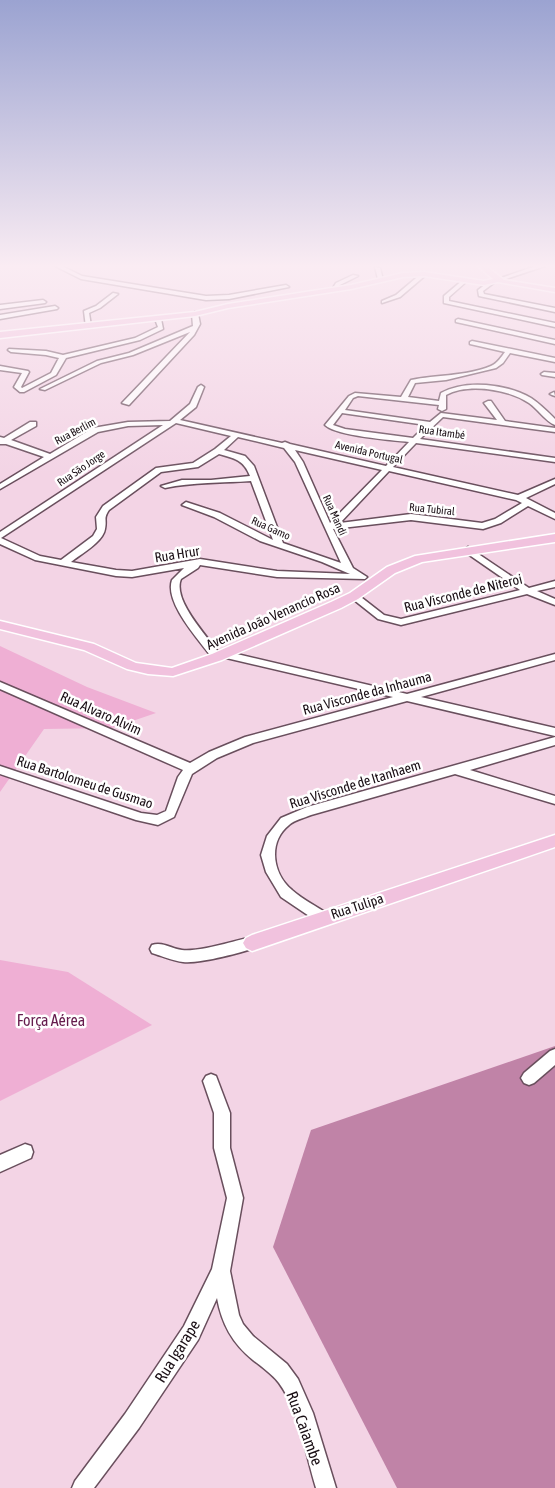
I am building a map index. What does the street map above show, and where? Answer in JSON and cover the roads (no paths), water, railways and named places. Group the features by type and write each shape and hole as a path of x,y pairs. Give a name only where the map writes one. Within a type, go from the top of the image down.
{"main road":[{"name":"Avenida João Venancio Rosa","path":"0,625 89,647 132,666 158,672 186,669 221,656 354,596 400,566 419,559 555,538"},
{"name":"Rua Tulipa","path":"252,943 555,841"}],"street":[{"path":"11,350 46,353 63,357 78,352 137,340 146,335"},
{"path":"0,368 26,372 17,387 22,391 35,393 99,362 131,354 173,335"},
{"path":"126,403 162,367 189,335"},
{"path":"525,335 555,342"},
{"path":"472,343 555,360"},
{"path":"403,399 413,381 446,378 494,366 501,362 509,350"},
{"path":"22,391 54,374 63,357"},
{"path":"544,374 555,374"},
{"name":"Rua São Jorge","path":"0,536 173,422 193,405 201,387"},
{"path":"330,526 441,415 443,394 452,390 489,388 510,392 528,399 555,423"},
{"path":"340,411 357,394 442,403"},
{"path":"488,403 502,423"},
{"path":"340,411 432,424"},
{"name":"Rua Itambé","path":"340,411 330,422 331,426 337,429 555,460"},
{"path":"545,413 555,413"},
{"path":"441,415 555,430"},
{"name":"Avenida Portugal","path":"173,422 285,444 519,498 555,516"},
{"name":"Rua Berlim","path":"0,487 76,440 96,430 110,426 173,422"},
{"path":"2,441 33,424"},
{"path":"63,563 96,537 101,529 100,517 106,508 160,470 169,467 190,467 218,451 238,434"},
{"path":"2,441 51,457"},
{"name":"Rua Mandi","path":"285,444 292,450 299,462 349,569"},
{"path":"218,451 242,458 250,466 279,545"},
{"path":"165,486 182,482 211,482 255,478"},
{"path":"519,498 555,481"},
{"name":"Rua Tubiral","path":"330,526 400,517 482,526 498,521 529,502"},
{"name":"Rua Gamo","path":"186,504 218,513 261,538 349,569"},
{"name":"Rua Hrur","path":"0,541 21,552 63,563 116,573 132,574 190,563 206,562 249,571 277,574 362,577"},
{"path":"468,550 528,591 555,602"},
{"path":"206,562 186,570 175,581 174,594 221,656 410,697 555,732"},
{"path":"349,569 362,577 376,582"},
{"name":"Rua Visconde de Niteroi","path":"354,596 381,617 401,622 555,584"},
{"name":"Rua Visconde da Inhauma","path":"190,768 216,754 249,740 555,657"},
{"name":"Rua Alvaro Alvim","path":"0,685 190,768"},
{"name":"Rua Visconde de Itanhaem","path":"323,918 286,893 272,872 267,855 273,836 285,821 307,812 555,741"},
{"name":"Rua Bartolomeu de Gusmao","path":"0,770 124,813 158,820 170,814 190,768"},
{"path":"454,770 555,800"},
{"name":"Rua Tulipa","path":"157,949 182,956 193,956 252,943"},
{"path":"529,1078 555,1056"},
{"name":"Rua Igarape","path":"82,1488 132,1421 191,1333 222,1271 235,1198 222,1148 222,1113 212,1081"},
{"path":"0,1164 25,1152"},
{"name":"Rua Caiambe","path":"222,1271 231,1316 240,1336 285,1376 296,1395 311,1436 326,1488"}],"park label":[{"name":"Força Aérea","path":"51,1020"}]}
